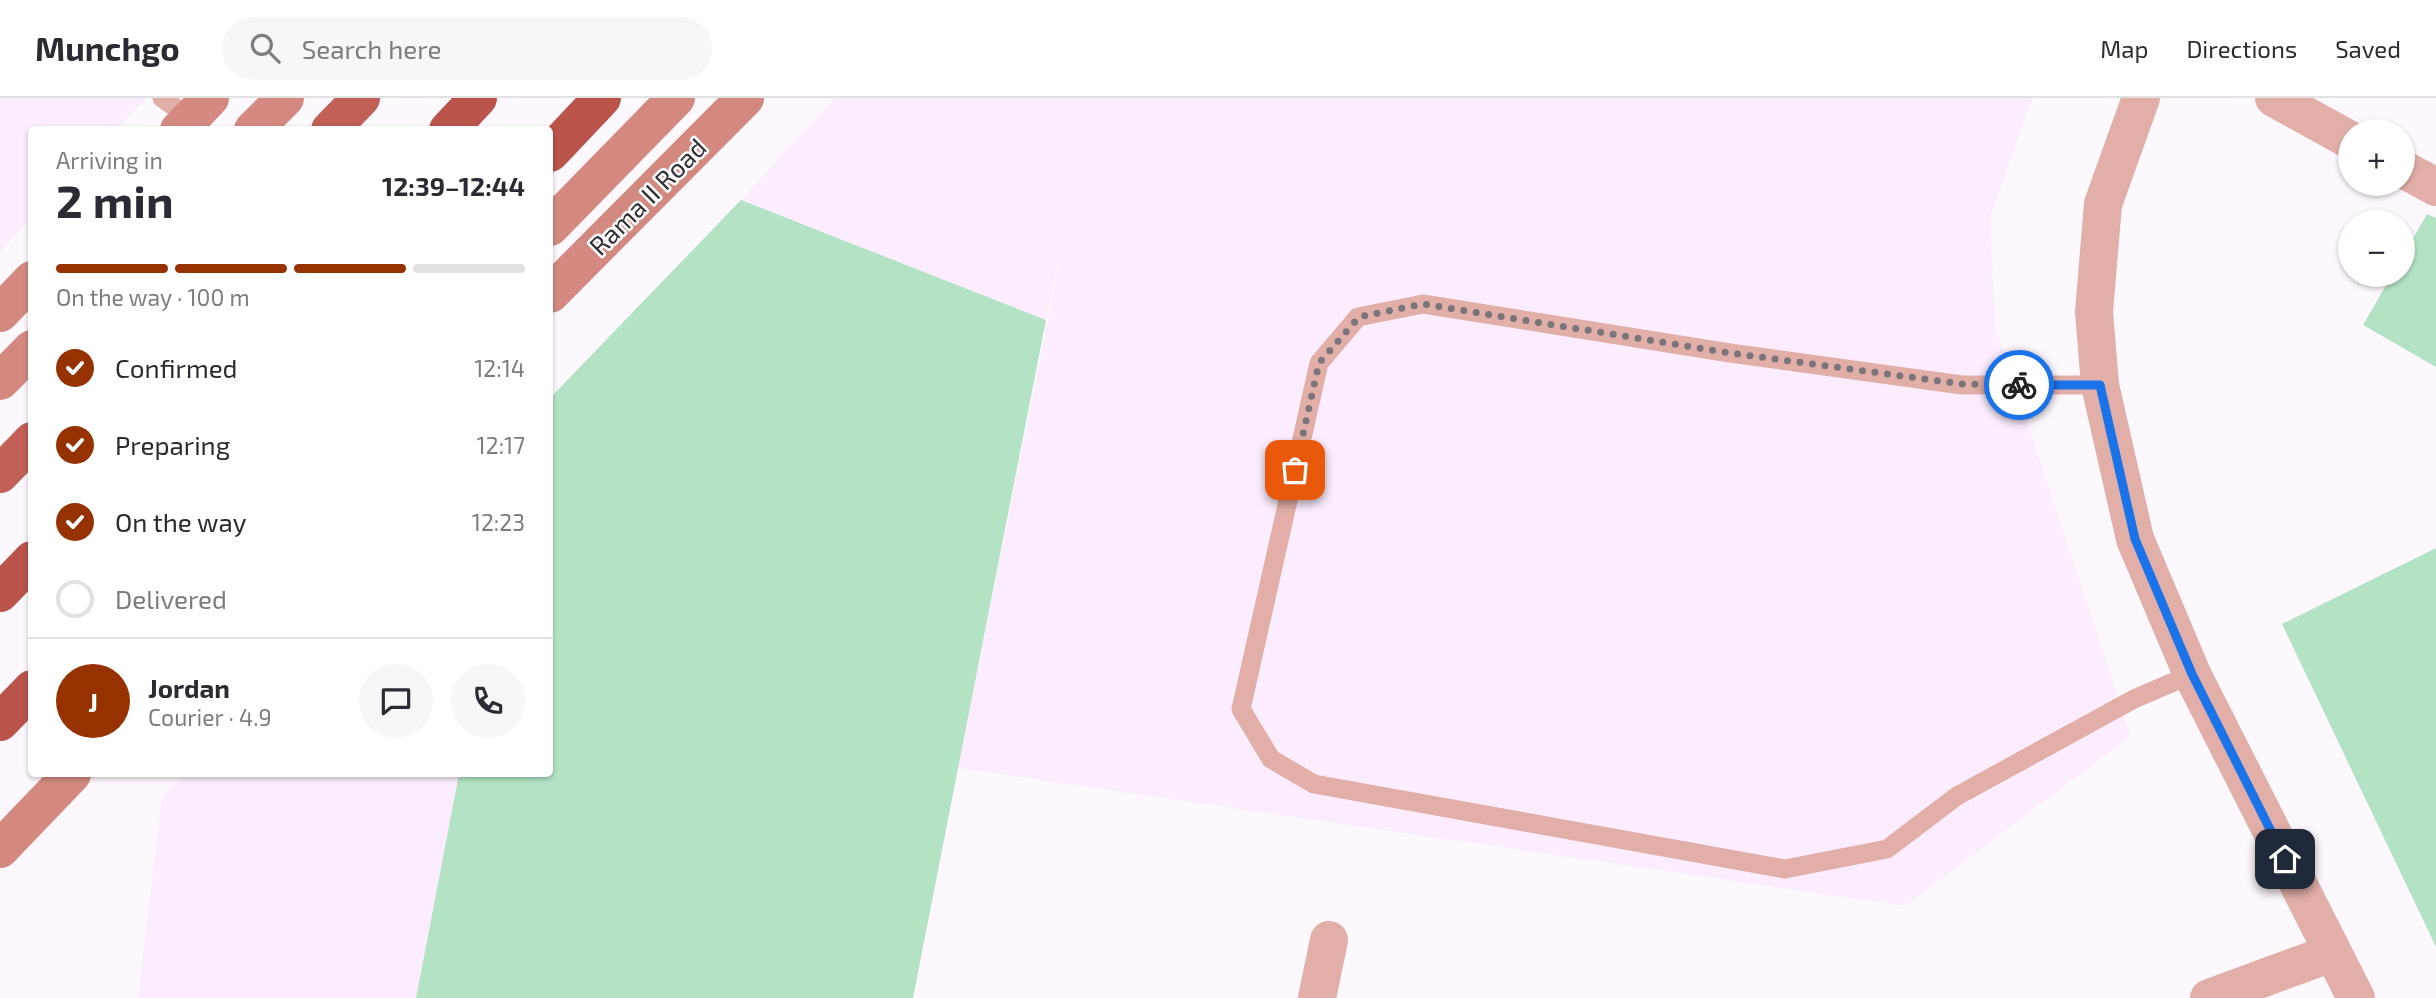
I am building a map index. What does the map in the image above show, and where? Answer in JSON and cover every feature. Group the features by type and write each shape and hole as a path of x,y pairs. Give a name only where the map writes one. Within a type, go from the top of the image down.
{"highway":[{"path":"334,126 361,98"},
{"path":"452,126 478,98"},
{"path":"553,128 581,98"},
{"path":"553,150 602,98"},
{"path":"0,474 28,445"},
{"path":"0,593 28,565"},
{"path":"0,704 28,675"},
{"path":"0,722 28,693"}],"main road":[{"path":"257,126 285,98"},
{"path":"553,224 676,98"},
{"name":"Rama II Road","path":"553,291 745,98"},
{"path":"0,313 28,284"},
{"path":"0,381 28,353"},
{"path":"0,849 64,780"}],"street":[{"path":"2141,98 2103,204 2094,312 2100,385 2135,539 2192,674 2356,998"},
{"path":"2274,98 2338,133"},
{"path":"2415,176 2436,187"},
{"path":"1317,998 1329,940"},
{"path":"2208,998 2332,953"}],"lane":[{"path":"2100,385 1962,384 1730,353 1423,304 1359,317 1319,363 1241,709 1271,759 1314,784 1785,869 1887,849 1957,796 2134,699 2192,674"}],"shaded area":[{"path":"0,98 146,98 119,126 28,126 28,221 0,252"},
{"path":"835,98 2032,98 1990,217 1995,326 2131,736 1905,906 958,768 1064,240 1046,320 741,200"},
{"path":"181,777 458,777 416,998 138,998 162,797"}],"green space":[{"path":"741,200 1046,320 913,998 416,998 458,777 553,777 553,395"},
{"path":"2427,214 2436,218 2436,367 2363,325 2385,287 2415,287 2415,235"},
{"path":"2436,548 2436,947 2282,624"}],"way so far":[{"path":"1295,470 1319,363 1359,317 1423,304 1730,353 1962,384 2019,385"}],"route":[{"path":"2019,385 2100,385 2135,539 2192,674 2285,859"}]}
